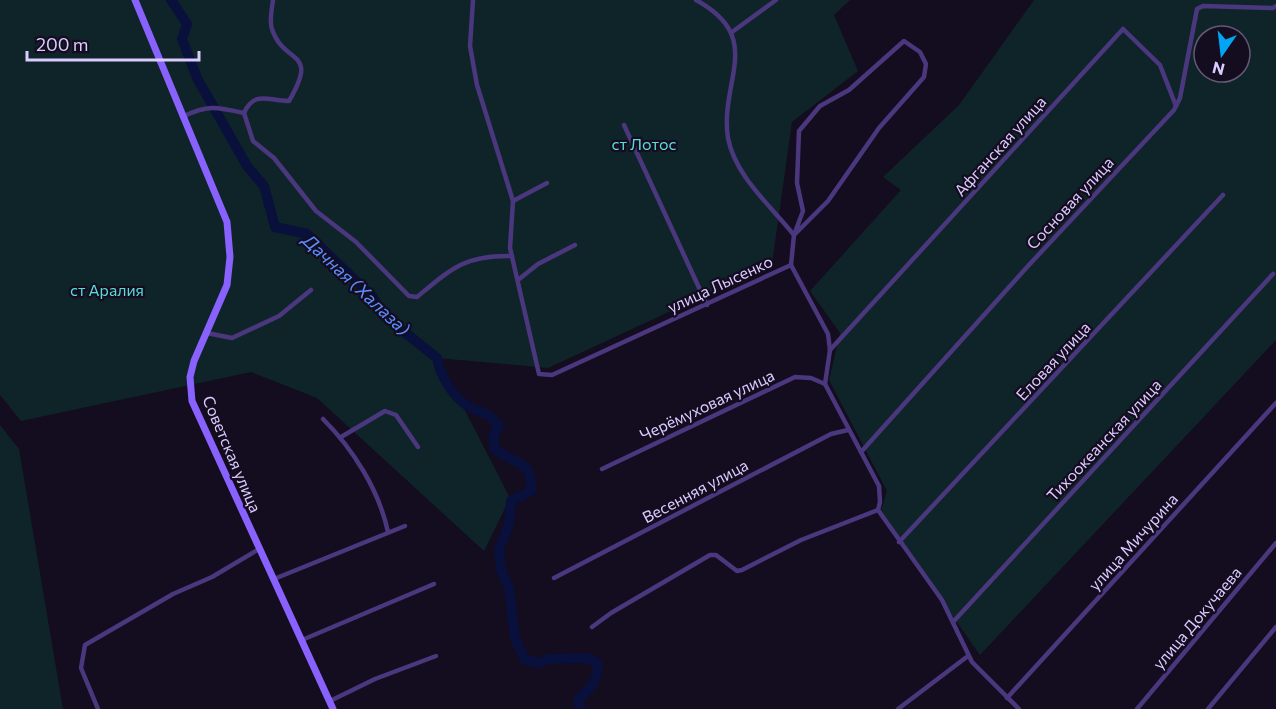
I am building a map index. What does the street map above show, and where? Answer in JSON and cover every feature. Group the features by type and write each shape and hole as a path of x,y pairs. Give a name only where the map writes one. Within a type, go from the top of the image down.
{"street":[{"name":"Советская улица","path":"135,0 182,117 228,222 230,257 227,285 192,369 192,401 333,709"},
{"path":"273,0 271,28 282,45 301,63 302,78 289,101 257,98 249,102 244,113 253,141 274,158 316,211 356,242 409,297 417,297 456,267 473,258 512,256"},
{"name":"улица Лысенко","path":"473,0 470,46 477,84 513,201 512,256 537,370 542,375 552,375 791,265 828,334 830,350 825,384"},
{"path":"696,0 716,13 732,32 735,65 728,115 729,139 749,185 770,204 794,235"},
{"path":"732,32 776,0"},
{"path":"1176,106 1197,9 1203,6 1273,8 1276,6"},
{"name":"Афганская улица","path":"830,350 1123,29 1160,66 1176,106"},
{"path":"791,265 794,235 803,211 797,183 799,131 820,106 849,90 904,41 920,52 926,64 924,77 879,129 828,201 794,235"},
{"path":"182,117 195,110 215,106 244,113"},
{"name":"Сосновая улица","path":"861,452 1176,106"},
{"path":"624,125 707,304"},
{"path":"513,201 547,183"},
{"name":"Еловая улица","path":"899,542 1223,195"},
{"path":"518,280 538,264 575,245"},
{"name":"Тихоокеанская улица","path":"953,622 1273,274"},
{"path":"207,333 232,338 279,316 311,290"},
{"name":"Черёмуховая улица","path":"602,469 795,377 811,378 825,384"},
{"path":"825,384 879,486 878,510 942,600 968,656 1018,709"},
{"name":"улица Мичурина","path":"1007,698 1276,403"},
{"path":"341,437 386,411 396,415 418,447"},
{"path":"322,419 341,437 381,506 388,532"},
{"name":"Весенняя улица","path":"554,578 831,434 848,430"},
{"path":"592,627 711,555 716,555 737,571 742,570 801,540 878,510"},
{"path":"274,579 405,526"},
{"name":"улица Докучаева","path":"1137,709 1276,543"},
{"path":"98,709 81,668 85,645 173,594 212,577 259,549"},
{"path":"302,640 434,584"},
{"path":"1208,709 1276,627"},
{"path":"330,701 375,679 436,656"},
{"path":"898,709 968,656"}],"green space":[{"path":"0,0 850,0 834,15 858,71 792,122 772,264 548,368 438,358 510,498 484,551 317,398 251,372 21,421 0,395"},
{"path":"1034,0 1276,0 1276,340 980,655 880,514 887,491 829,380 840,333 810,291 901,190 883,177 959,105"},
{"path":"0,425 19,449 63,709 0,709"}],"waterway":[{"name":"Дачная (Халаза)","path":"171,0 187,24 182,39 197,78 247,166 264,186 275,227 307,234 373,297 383,315 437,358 444,378 457,397 473,409 486,414 499,426 493,436 495,449 522,464 529,473 531,491 511,501 509,524 499,550 501,570 509,588 515,639 525,660 540,663 549,659 589,658 598,664 593,684 578,699 580,709"}],"park label":[{"name":"ст Лотос","path":"644,144"},
{"name":"ст Аралия","path":"107,290"}]}
